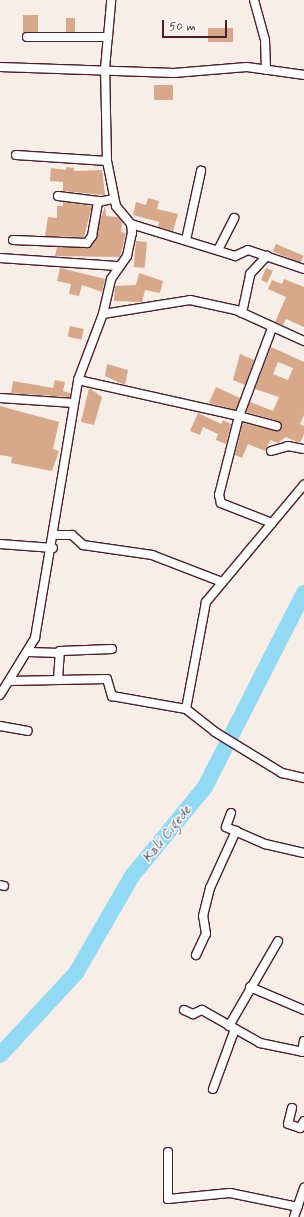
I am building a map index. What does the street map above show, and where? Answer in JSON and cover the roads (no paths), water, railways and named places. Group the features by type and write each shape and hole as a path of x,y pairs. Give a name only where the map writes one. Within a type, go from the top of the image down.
{"street":[{"path":"112,0 105,70 107,161 114,199 120,214 131,224 237,256 247,250 304,269"},
{"path":"254,0 266,46 266,70"},
{"path":"27,38 108,37"},
{"path":"0,67 174,73 228,67 304,75"},
{"path":"16,155 107,161"},
{"path":"186,240 201,171"},
{"path":"58,196 99,201 114,199"},
{"path":"13,240 88,243 99,201"},
{"path":"218,250 234,218"},
{"path":"0,695 28,652 35,638 53,548 78,380 103,314 117,266 127,256 131,224"},
{"path":"242,313 250,274 266,256"},
{"path":"0,258 117,266"},
{"path":"103,314 185,299 242,313 272,328 304,341"},
{"path":"272,328 239,416 224,464 220,501 272,523"},
{"path":"78,380 172,400 277,426"},
{"path":"0,398 74,403"},
{"path":"271,451 288,446 304,449"},
{"path":"186,709 205,606 222,582 304,485"},
{"path":"55,535 72,535 83,545 152,555 222,582"},
{"path":"0,544 53,548"},
{"path":"28,652 59,653 112,650"},
{"path":"58,679 59,653"},
{"path":"10,681 104,678 109,681 108,692 112,696 186,709 216,732 282,773 304,778"},
{"path":"0,726 28,731"},
{"path":"231,813 225,825 236,831 282,849 304,853"},
{"path":"196,955 206,934 203,916 210,888 236,831"},
{"path":"213,1089 232,1028 250,987 278,941"},
{"path":"250,987 304,1010"},
{"path":"184,1010 193,1014 202,1010 260,1043 303,1052 304,1042"},
{"path":"292,1108 288,1124 300,1128 304,1121"},
{"path":"168,1152 168,1199 230,1193 298,1207"},
{"path":"294,1217 303,1192"}],"waterway":[{"name":"Kali Cigede","path":"0,1055 76,973 132,876 205,787 304,593"}]}
